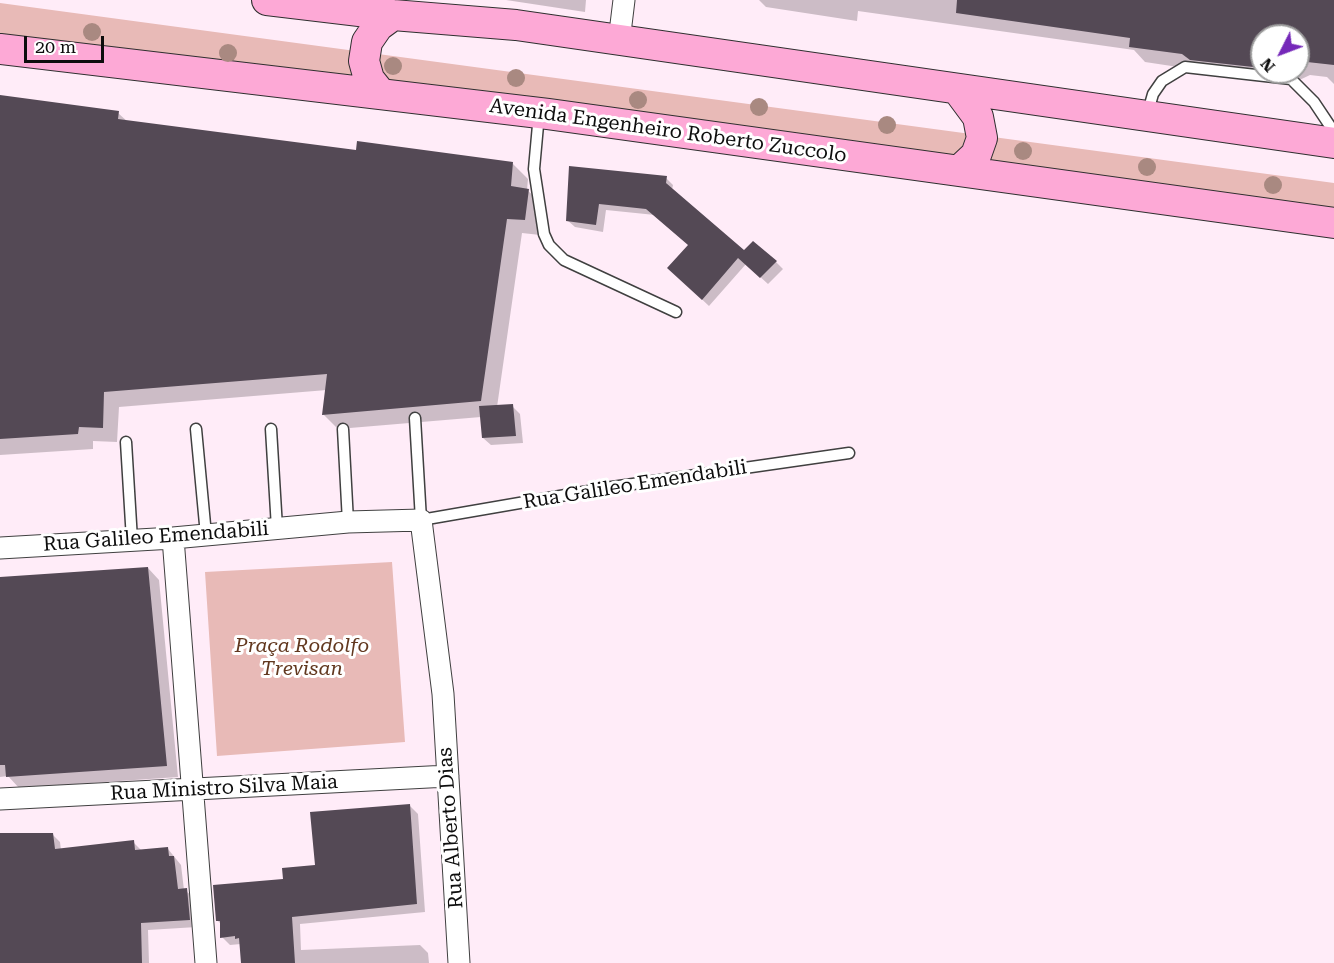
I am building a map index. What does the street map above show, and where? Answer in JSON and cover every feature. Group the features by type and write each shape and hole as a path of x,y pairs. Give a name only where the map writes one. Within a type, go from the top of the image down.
{"street":[{"path":"267,0 393,15 516,25 1334,143"},
{"path":"619,41 624,0"},
{"path":"381,94 369,79 364,61 368,42 378,26 393,15"},
{"name":"Avenida Engenheiro Roberto Zuccolo","path":"0,49 539,113 1334,223"},
{"path":"958,90 978,117 982,138 976,155 960,170"},
{"name":"Rua Galileo Emendabili","path":"0,548 173,538 348,522 421,520"},
{"name":"Rua Alberto Dias","path":"421,520 442,694 459,963"},
{"path":"173,538 206,963"},
{"name":"Rua Ministro Silva Maia","path":"0,799 448,776"}],"lane":[{"path":"1147,117 1153,94 1162,81 1185,67 1291,79 1314,102 1334,132"},
{"path":"539,113 534,169 544,234 549,244 564,260 676,312"},
{"path":"415,418 421,520"},
{"path":"196,429 206,535"},
{"path":"271,429 278,528"},
{"path":"343,429 348,522"},
{"path":"126,442 132,540"},
{"name":"Rua Galileo Emendabili","path":"421,520 612,487 849,453"}],"green space":[{"path":"0,3 1334,183 1334,209 0,34"},
{"name":"Praça Rodolfo Trevisan","path":"392,562 405,742 217,756 205,572"}],"building":[{"path":"957,0 1334,0 1334,65 1310,62 1310,24 1250,24 1250,67 1190,60 1182,54 1129,47 1130,38 956,13"},
{"path":"0,95 119,111 118,119 356,150 357,141 513,162 511,186 529,189 525,220 507,219 481,401 322,415 327,374 104,392 103,428 79,427 78,434 0,439"},
{"path":"569,166 667,176 666,183 744,250 753,241 777,261 760,278 738,258 702,300 667,268 688,245 646,209 599,204 596,225 566,221"},
{"path":"513,404 516,436 482,438 479,406"},
{"path":"148,567 167,766 6,777 5,765 0,765 0,577"},
{"path":"410,804 417,904 292,917 295,963 241,963 239,938 235,939 235,936 220,938 220,921 216,921 213,885 283,879 282,868 315,865 310,812"},
{"path":"0,833 53,833 55,849 134,840 135,850 168,847 169,856 174,856 178,889 187,888 190,920 141,923 142,963 0,963"}]}
